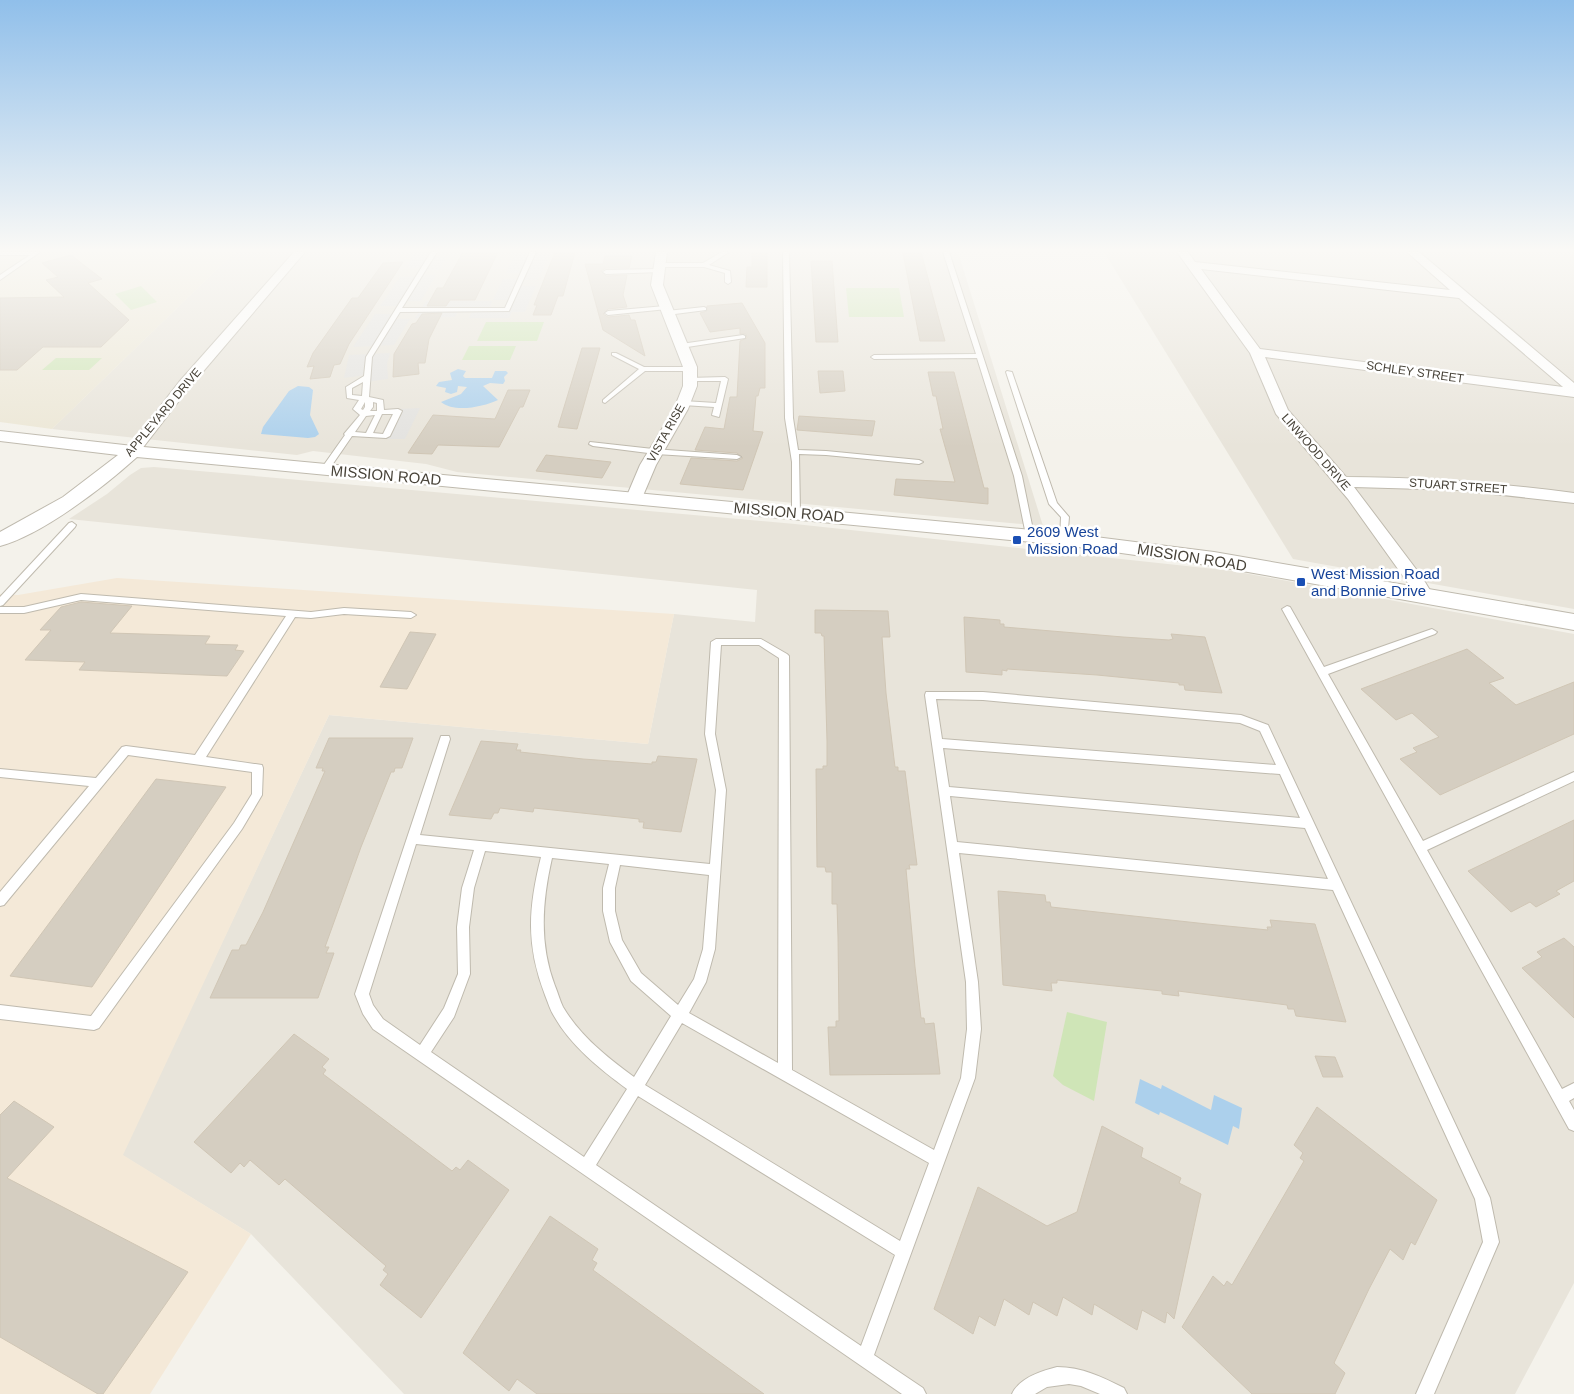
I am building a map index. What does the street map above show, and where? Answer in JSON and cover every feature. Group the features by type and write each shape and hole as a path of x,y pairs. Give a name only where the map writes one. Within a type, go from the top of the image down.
{"street":[{"name":"APPLEYARD DRIVE","path":"0,540 35,523 76,498 107,475 133,451 184,385 243,317"},
{"path":"669,317 690,374"},
{"name":"LINWOOD DRIVE","path":"1230,317 1264,366 1281,412 1342,482 1416,581 1425,597"},
{"path":"1488,317 1574,392"},
{"name":"SCHLEY STREET","path":"1256,352 1574,392"},
{"name":"VISTA RISE","path":"634,498 656,452 683,403 690,374"},
{"name":"MISSION ROAD","path":"0,436 133,451 1064,539 1214,559 1574,622"},
{"name":"STUART STREET","path":"1342,482 1437,483 1491,487 1574,498"}],"lane":[{"path":"363,414 357,409 365,397 369,357 394,317"},
{"path":"787,317 789,418 795,452 796,513"},
{"path":"967,317 1018,476 1030,535"},
{"path":"681,346 743,337"},
{"path":"614,354 643,369 725,379 716,415"},
{"path":"874,356 980,356"},
{"path":"605,401 643,369"},
{"path":"1009,372 1054,504 1065,517 1064,539"},
{"path":"366,377 349,387 350,396 381,401 380,412 368,435"},
{"path":"683,403 718,405"},
{"path":"325,469 348,434 363,414 398,411 386,436 348,434"},
{"path":"593,444 656,452 737,457"},
{"path":"795,452 919,462"},
{"path":"0,603 72,525"},
{"path":"0,610 24,610 82,597 292,614 311,615 344,611 411,615"},
{"path":"1287,609 1574,1124"},
{"path":"198,760 292,614"},
{"path":"1322,672 1432,632"},
{"path":"586,1168 700,982 709,948 721,790 710,734 716,642 761,642 784,656 785,1074"},
{"path":"865,1358 968,1078 974,1029 972,982 930,695 983,696 1241,719 1264,728 1482,1198 1491,1242 1425,1394"},
{"path":"445,739 362,994 368,1009 378,1024 917,1394"},
{"path":"937,743 1283,770"},
{"path":"0,901 126,750 258,768 257,796 238,826 94,1023 0,1012"},
{"path":"0,773 99,783"},
{"path":"1420,848 1574,776"},
{"path":"944,791 1309,824"},
{"path":"413,839 715,870"},
{"path":"421,1055 449,1012 464,974 464,917 468,888 481,846"},
{"path":"953,847 1336,885"},
{"path":"548,853 538,888 535,919 537,949 545,979 560,1013 587,1047 636,1088 904,1252"},
{"path":"616,860 609,888 609,911 616,942 636,977 680,1015 938,1160"},
{"path":"1560,1098 1574,1090"},
{"path":"1021,1394 1033,1383 1061,1374 1089,1378 1118,1394"}],"shaded area":[{"path":"0,317 168,317 52,429 0,422"},
{"path":"168,317 978,317 1043,526 457,472 426,464 313,451 297,455 52,429"},
{"path":"373,317 410,319 394,345 353,347"},
{"path":"416,317 453,317 415,318"},
{"path":"469,317 509,317 509,318"},
{"path":"1144,317 1574,317 1574,609 1293,559"},
{"path":"390,353 387,364 388,379 366,382 366,375 344,378 349,355"},
{"path":"420,408 405,439 384,439 399,409"},
{"path":"154,467 795,524 1233,571 1574,634 1574,1283 1515,1394 404,1394 251,1234 122,1155 329,715 648,744 674,614 755,622 757,590 69,519 107,494 141,468"},
{"path":"117,578 674,614 648,744 329,715 123,1155 251,1234 150,1394 0,1394 0,594 18,595"}],"green space":[{"path":"486,322 544,322 537,341 477,341"},
{"path":"469,346 516,346 510,360 462,360"},
{"path":"56,358 102,358 89,370 42,370"},
{"path":"1067,1012 1107,1022 1094,1101 1063,1085 1053,1076"}],"water":[{"path":"458,369 466,371 463,376 465,378 492,378 495,371 506,371 508,373 504,377 505,381 503,384 490,383 483,386 498,400 469,408 453,407 441,402 461,394 467,387 458,386 457,392 451,394 445,392 446,388 436,386 439,382 452,380 450,373"},
{"path":"298,386 309,387 313,390 310,415 319,434 308,438 261,434 263,427 289,391"},
{"path":"1140,1079 1161,1089 1162,1085 1211,1110 1214,1095 1242,1108 1239,1129 1233,1126 1228,1145 1160,1112 1159,1115 1135,1103"}],"building":[{"path":"0,317 126,317 129,320 101,347 43,347 17,370 0,370"},
{"path":"338,317 367,317 349,344 340,364 334,365 330,377 310,379 314,366 307,367 313,353"},
{"path":"420,317 440,317 429,339 425,363 418,363 419,374 393,377 394,354 412,324 416,323"},
{"path":"599,317 630,317 631,320 635,320 645,356 603,330"},
{"path":"702,317 750,317 765,343 765,388 760,388 758,396 756,396 753,431 763,432 743,490 680,484 691,458 737,461 743,458 737,453 695,450 705,427 724,429 730,397 737,397 740,341 747,338 746,334 740,334 740,328 710,332"},
{"path":"814,317 836,317 838,342 816,342"},
{"path":"915,317 939,317 945,341 920,341"},
{"path":"582,348 600,348 577,429 558,427"},
{"path":"818,371 843,371 845,391 820,393"},
{"path":"928,372 954,372 984,488 988,488 988,504 894,495 896,479 955,482 940,429 943,429 936,396 933,396"},
{"path":"508,390 530,390 523,407 520,407 499,447 438,445 432,454 408,453 433,415 495,419"},
{"path":"799,416 875,421 872,436 797,430"},
{"path":"546,455 611,462 602,478 536,471"},
{"path":"81,602 132,606 110,633 210,636 205,644 238,645 235,650 244,651 227,676 79,670 85,662 25,660 51,630 40,630 61,607"},
{"path":"815,610 888,611 890,637 882,637 886,693 895,767 898,767 898,771 905,771 917,865 909,865 910,869 906,869 915,967 921,1018 924,1018 925,1024 934,1023 940,1074 830,1075 828,1027 836,1027 836,1021 839,1021 837,904 832,904 832,872 826,872 825,867 817,867 816,769 823,769 823,766 827,766 827,741 824,636 821,633 815,633"},
{"path":"964,617 1000,620 1000,624 1004,624 1004,627 1123,637 1169,640 1173,639 1171,634 1205,637 1222,693 1185,690 1184,685 1179,685 1179,683 1097,675 1007,669 1007,671 1002,670 1002,675 966,672"},
{"path":"410,632 436,634 407,689 380,687"},
{"path":"1467,649 1504,678 1489,683 1516,705 1574,682 1574,734 1440,795 1400,759 1417,752 1413,748 1439,737 1412,713 1396,720 1361,689"},
{"path":"329,738 413,738 402,768 395,768 394,772 391,772 361,847 325,947 329,947 326,953 334,953 318,998 210,998 232,950 239,950 241,945 246,945 263,912 325,771 322,771 323,768 316,768"},
{"path":"481,741 518,744 516,750 521,750 520,752 583,759 652,764 652,762 656,762 658,756 697,759 681,832 643,828 644,822 639,822 639,819 534,808 533,812 500,808 498,813 494,813 491,819 449,815"},
{"path":"156,779 226,787 92,987 10,976"},
{"path":"1574,820 1574,881 1556,891 1560,894 1536,907 1530,902 1511,912 1468,871"},
{"path":"998,891 1045,895 1046,902 1050,902 1051,907 1207,924 1268,930 1267,927 1272,927 1270,920 1315,924 1346,1022 1296,1016 1294,1009 1288,1009 1287,1005 1178,991 1179,996 1162,994 1162,991 1057,980 1057,983 1051,983 1052,991 1003,985"},
{"path":"1564,938 1574,947 1574,1018 1522,968 1542,957 1537,952"},
{"path":"294,1034 329,1059 322,1067 326,1070 323,1074 452,1171 456,1167 460,1170 468,1160 509,1190 421,1318 380,1285 388,1274 383,1270 386,1266 285,1179 279,1185 250,1160 244,1167 240,1163 231,1173 194,1142"},
{"path":"1315,1056 1335,1057 1343,1077 1323,1077"},
{"path":"14,1101 54,1127 7,1178 188,1272 103,1394 98,1394 0,1337 0,1115"},
{"path":"1317,1107 1437,1200 1415,1245 1411,1242 1403,1260 1390,1249 1334,1363 1345,1373 1335,1394 1252,1394 1182,1327 1213,1276 1224,1286 1227,1281 1232,1285 1304,1161 1300,1158 1303,1153 1294,1145"},
{"path":"1102,1126 1143,1148 1141,1157 1181,1178 1179,1183 1201,1194 1174,1319 1167,1312 1165,1323 1142,1310 1137,1330 1094,1304 1092,1315 1063,1297 1057,1316 1033,1302 1029,1315 1004,1299 995,1326 979,1316 973,1334 934,1309 978,1187 1047,1226 1077,1212"},
{"path":"550,1216 598,1249 592,1260 597,1263 593,1270 764,1394 537,1394 517,1379 509,1391 463,1353"}],"place":[{"name":"2609 West Mission Road","path":"1017,540"},
{"name":"West Mission Road and Bonnie Drive","path":"1301,582"}]}
